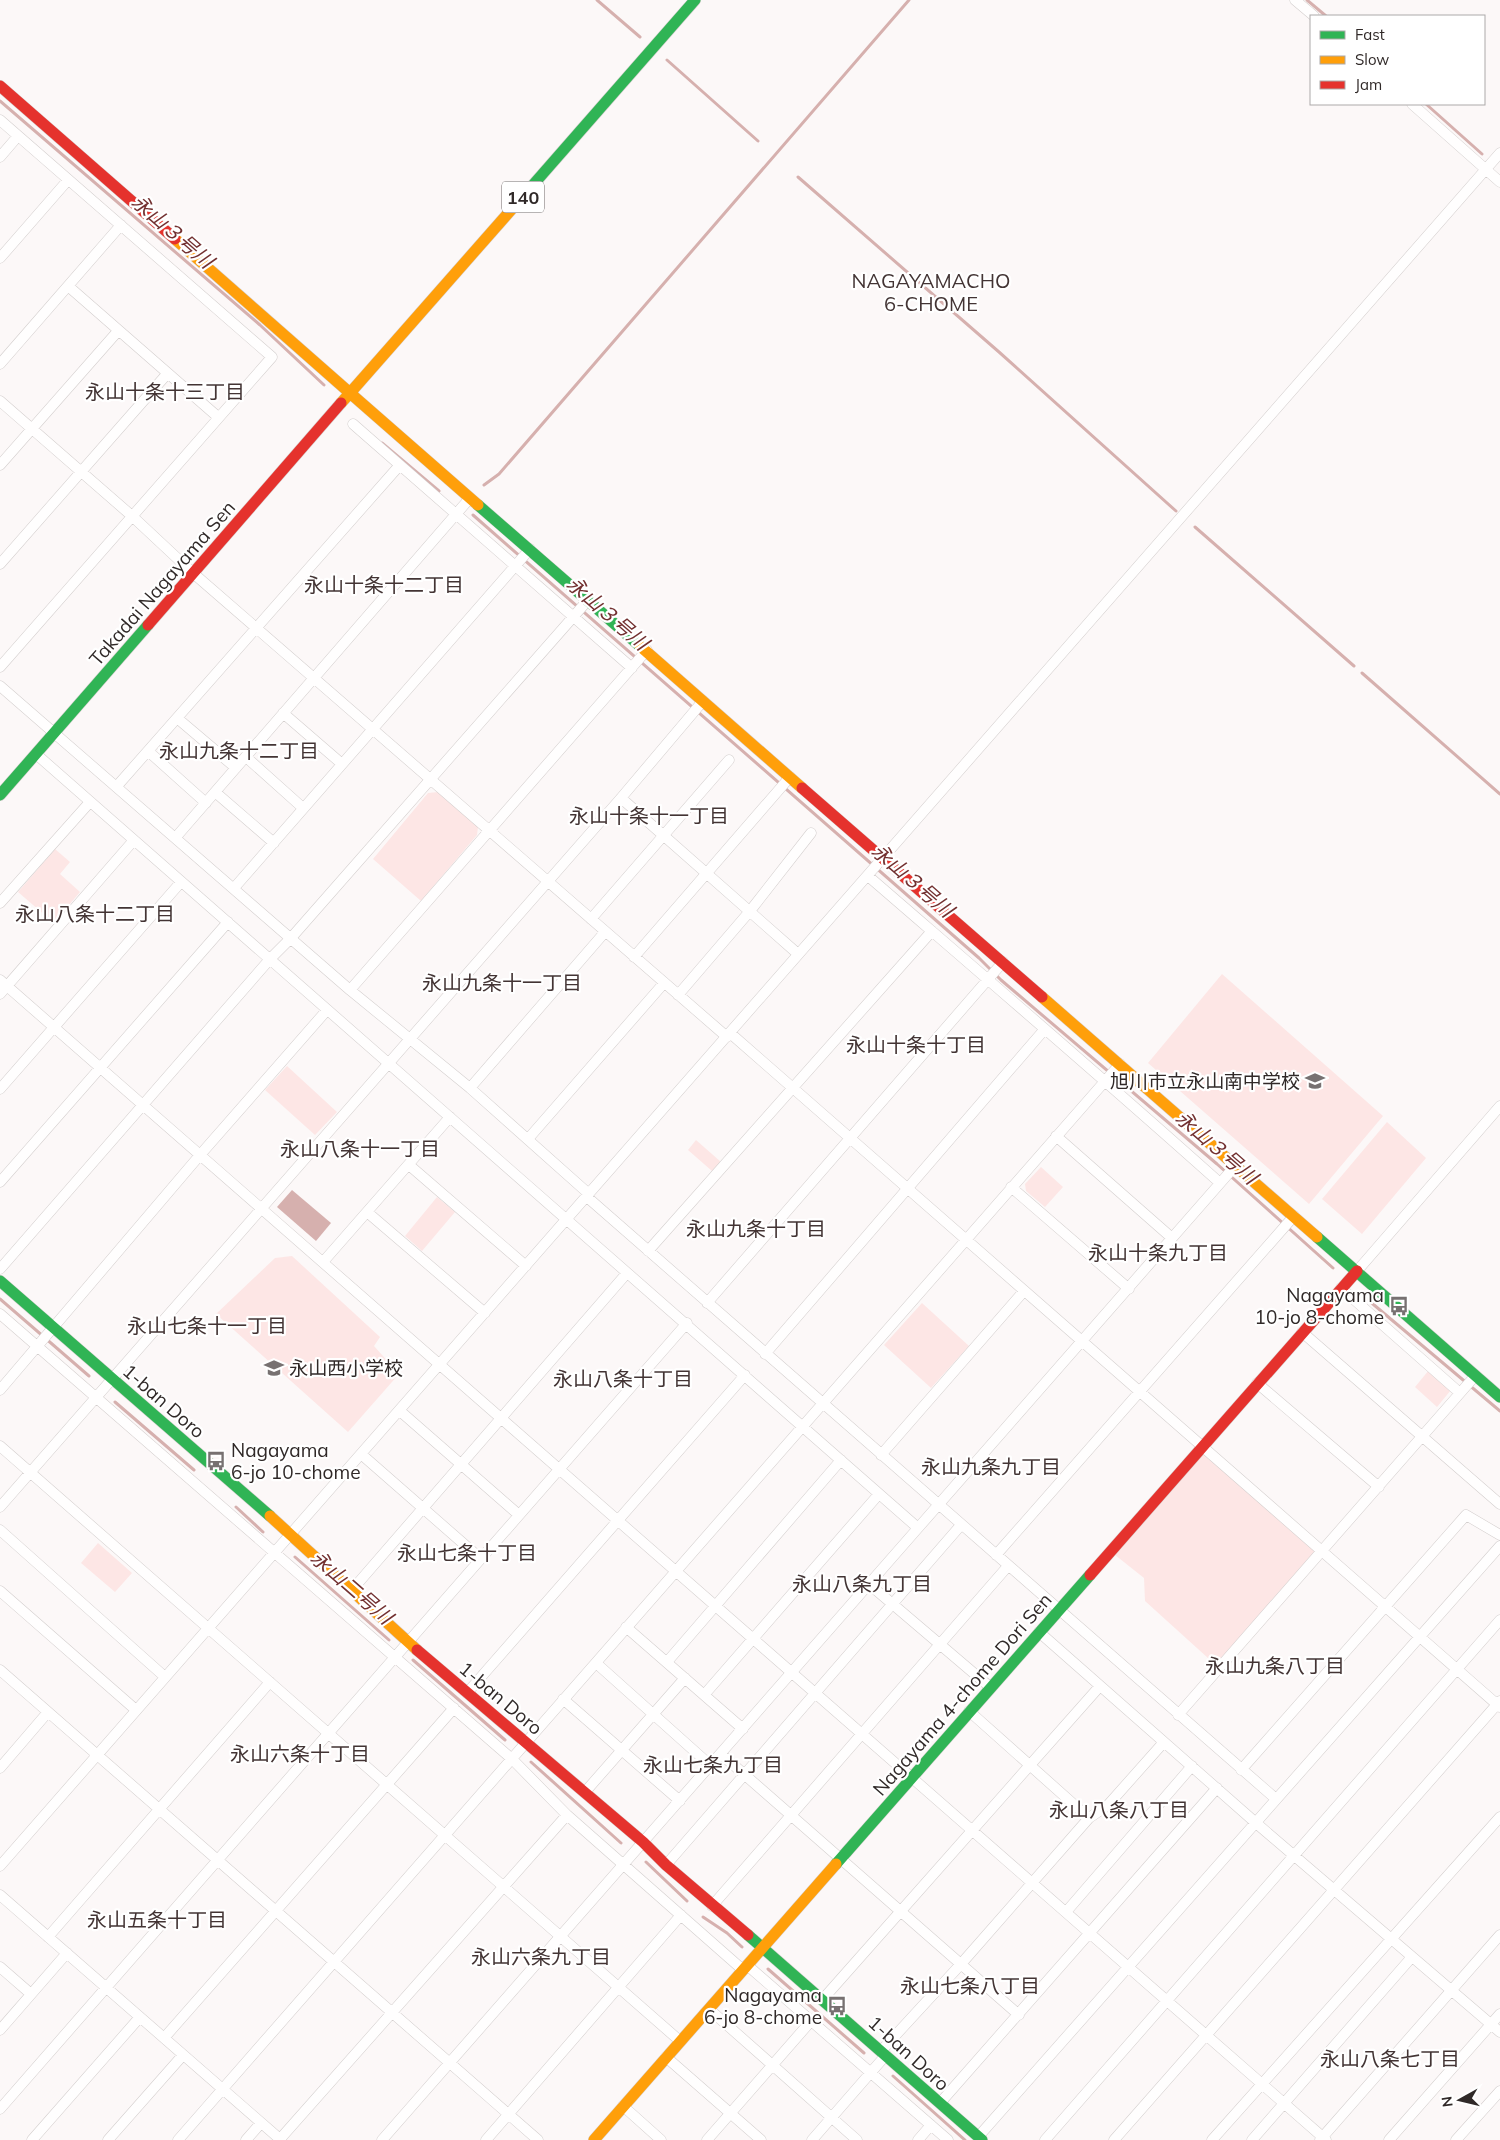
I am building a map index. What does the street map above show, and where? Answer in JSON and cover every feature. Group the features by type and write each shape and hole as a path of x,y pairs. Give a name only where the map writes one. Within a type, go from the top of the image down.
{"street":[{"name":"140","path":"350,393 695,0"},
{"path":"1295,0 1313,15"},
{"path":"0,86 470,498 522,558 639,659"},
{"path":"1413,105 1500,182"},
{"path":"0,120 272,357 0,667"},
{"path":"0,157 18,136"},
{"path":"0,1866 1500,153"},
{"path":"0,258 68,180"},
{"path":"0,364 121,225"},
{"path":"68,286 218,417"},
{"path":"0,465 118,331"},
{"path":"0,564 167,374"},
{"name":"Takadai Nagayama Sen","path":"0,795 350,393"},
{"path":"0,401 132,516 193,573 315,677 591,920 678,995 793,1088 1457,1670 1499,1704 1114,2140"},
{"path":"353,424 456,514 522,558 698,707 785,784 883,858 995,972 1044,1030 1112,1073 1228,1174"},
{"path":"117,786 399,466"},
{"path":"176,837 470,498"},
{"path":"234,888 522,558"},
{"path":"0,1269 270,959 291,938 580,609"},
{"path":"350,990 639,659"},
{"path":"0,686 350,990 470,1088 528,1139 648,1251 1276,1799"},
{"path":"0,1507 621,798 698,707"},
{"path":"283,714 342,764"},
{"path":"177,718 236,768"},
{"path":"148,751 206,803"},
{"path":"36,754 627,1273 687,1323 918,1528"},
{"path":"246,757 304,808"},
{"path":"591,920 666,836 729,760"},
{"path":"634,957 785,784"},
{"path":"215,792 274,843"},
{"path":"621,798 798,954"},
{"path":"0,904 90,802"},
{"path":"678,995 750,911 811,833"},
{"path":"134,840 2,987 55,1027 142,1106 972,1829 1323,2139 1500,1935"},
{"path":"868,876 932,931 995,972 1228,1174 1288,1222 1357,1271 1468,1385"},
{"path":"0,1089 181,882"},
{"path":"0,1182 228,922"},
{"path":"648,1251 932,931"},
{"path":"470,1088 605,932"},
{"path":"707,1303 995,972"},
{"path":"528,1139 664,983"},
{"path":"0,1390 200,1155 327,1010"},
{"path":"765,1354 1044,1030"},
{"path":"178,2140 1112,1073"},
{"path":"1357,1271 1500,1106"},
{"path":"323,1262 450,1118"},
{"path":"1056,1136 1172,1238"},
{"path":"409,1165 526,1266"},
{"path":"382,2140 1228,1174"},
{"path":"1011,1187 1129,1289"},
{"path":"367,1212 485,1313"},
{"path":"996,1555 1288,1222"},
{"name":"Nagayama 4-chome Dori Sen","path":"594,2140 1357,1271"},
{"path":"352,1590 627,1273"},
{"name":"1-ban Doro","path":"0,1281 45,1339 112,1379 291,1534 408,1642 643,1842 712,1906 763,1947 980,2138"},
{"path":"1342,1288 1468,1385 1500,1397"},
{"path":"881,1455 1024,1291"},
{"path":"0,1314 45,1339 97,1397 512,1759 567,1815 682,1915 811,2021 948,2140"},
{"path":"0,2109 687,1323"},
{"path":"1302,1332 1500,1504"},
{"path":"467,1692 745,1375"},
{"path":"1257,1383 1378,1487"},
{"path":"1178,1715 1468,1385"},
{"path":"400,1411 519,1515"},
{"path":"0,1446 680,2041"},
{"path":"361,1454 480,1559"},
{"path":"667,1662 714,1605 841,1460"},
{"path":"704,1695 879,1494"},
{"path":"1241,1770 1466,1515 1500,1534"},
{"path":"666,1865 961,1525"},
{"path":"0,1530 165,1677"},
{"path":"980,2138 1128,1967 1500,1546"},
{"path":"712,1906 1008,1566"},
{"path":"869,1584 990,1688"},
{"path":"0,1591 136,1710"},
{"path":"1045,2140 1500,1620"},
{"path":"626,1627 743,1729"},
{"path":"1039,1632 1411,1958 1500,2032"},
{"path":"596,1663 710,1765"},
{"path":"2,1676 48,1712 538,2140"},
{"path":"585,1792 685,1678"},
{"path":"48,1937 270,1682"},
{"path":"823,1999 1100,1686"},
{"path":"563,1699 680,1800"},
{"path":"164,2038 454,1708"},
{"path":"970,1711 1089,1818"},
{"path":"0,1768 48,1712"},
{"path":"812,2140 871,2073 883,2053 1032,1882 1089,1818 1108,1805 1164,1742"},
{"path":"721,1754 1018,2015"},
{"path":"1066,1912 1192,1766"},
{"path":"940,2103 1091,1934 1217,1788"},
{"path":"0,1895 280,2140 567,1815"},
{"path":"1212,2140 1500,1817"},
{"path":"486,2140 682,1915"},
{"path":"0,2030 67,1953"},
{"path":"1252,2140 1411,1958"},
{"path":"0,1967 31,1994"},
{"path":"709,2009 857,2140"},
{"path":"1389,2140 1500,2014"},
{"path":"32,2140 140,2017"},
{"path":"707,2140 811,2021"},
{"path":"108,2140 183,2055"},
{"path":"666,2057 761,2140"},
{"path":"1456,2140 1500,2091"},
{"path":"623,2106 660,2140"},
{"path":"246,2140 261,2123"},
{"path":"918,2140 931,2125"}],"shaded area":[{"path":"438,792 478,827 477,835 421,901 373,859 428,793"},
{"path":"55,849 70,862 60,874 80,892 54,923 18,892"},
{"path":"1222,974 1383,1116 1309,1204 1148,1063"},
{"path":"287,1066 337,1112 315,1135 265,1090"},
{"path":"1387,1122 1426,1158 1362,1234 1322,1199"},
{"path":"696,1140 721,1162 712,1171 688,1150"},
{"path":"1041,1167 1063,1187 1045,1207 1026,1191 1025,1184"},
{"path":"292,1190 331,1223 316,1241 277,1207"},
{"path":"437,1197 455,1212 422,1251 405,1236"},
{"path":"292,1256 380,1337 374,1346 399,1374 348,1432 216,1314 275,1258"},
{"path":"922,1303 969,1346 931,1388 884,1345"},
{"path":"1429,1370 1451,1390 1437,1407 1415,1387"},
{"path":"1202,1446 1323,1552 1219,1668 1145,1601 1144,1578 1110,1551"},
{"path":"98,1543 132,1573 115,1592 81,1563"}],"waterway":[{"path":"597,0 640,37"},
{"path":"484,485 499,474 909,0"},
{"path":"1307,0 1325,15"},
{"path":"667,60 758,141"},
{"name":"永山３号川","path":"0,101 260,325 324,385"},
{"path":"1427,105 1482,154"},
{"path":"798,177 999,352 1176,511"},
{"name":"永山３号川","path":"382,443 439,491"},
{"name":"永山３号川","path":"473,515 979,958 1001,980 1217,1164 1333,1268"},
{"path":"1195,527 1354,666"},
{"path":"1362,673 1500,794"},
{"name":"永山３号川","path":"1361,1294 1500,1411"},
{"name":"永山二号川","path":"0,1299 89,1376"},
{"name":"永山二号川","path":"115,1402 194,1470"},
{"name":"永山二号川","path":"236,1507 263,1532"},
{"name":"永山二号川","path":"295,1557 389,1640"},
{"name":"永山二号川","path":"413,1660 505,1740"},
{"name":"永山二号川","path":"531,1762 621,1843"},
{"name":"永山二号川","path":"646,1862 687,1901"},
{"name":"永山二号川","path":"703,1917 727,1933 742,1947"},
{"name":"永山二号川","path":"768,1969 864,2053"},
{"name":"永山二号川","path":"893,2076 965,2140"}],"traffic: fast":[{"path":"525,194 695,0"},
{"path":"478,505 640,646"},
{"path":"0,795 148,625"},
{"path":"1317,1237 1500,1397"},
{"path":"0,1281 270,1516"},
{"path":"836,1864 1090,1575"},
{"path":"748,1935 982,2140"}],"traffic: slow":[{"path":"478,505 350,393 525,194"},
{"path":"175,239 350,393 341,403"},
{"path":"640,646 802,788"},
{"path":"1042,997 1317,1237"},
{"path":"270,1516 417,1650"},
{"path":"594,2140 836,1864"}],"traffic: jam":[{"path":"0,86 175,239"},
{"path":"148,625 341,403"},
{"path":"802,788 1042,997"},
{"path":"1090,1575 1357,1271"},
{"path":"417,1650 643,1842 666,1865 748,1935"}],"place":[{"name":"旭川市立永山南中学校","path":"1315,1081"},
{"name":"Nagayama 10-jo 8-chome","path":"1399,1306"},
{"name":"永山西小学校","path":"274,1368"},
{"name":"Nagayama 6-jo 10-chome","path":"216,1461"},
{"name":"Nagayama 6-jo 8-chome","path":"837,2006"}],"district":[{"name":"NAGAYAMACHO 6-CHOME","path":"931,292"},
{"name":"永山十条十三丁目","path":"165,391"},
{"name":"永山十条十二丁目","path":"384,584"},
{"name":"永山九条十二丁目","path":"239,750"},
{"name":"永山十条十一丁目","path":"649,815"},
{"name":"永山八条十二丁目","path":"95,913"},
{"name":"永山九条十一丁目","path":"502,982"},
{"name":"永山十条十丁目","path":"916,1044"},
{"name":"永山八条十一丁目","path":"360,1148"},
{"name":"永山九条十丁目","path":"756,1228"},
{"name":"永山十条九丁目","path":"1158,1252"},
{"name":"永山七条十一丁目","path":"207,1325"},
{"name":"永山八条十丁目","path":"623,1378"},
{"name":"永山九条九丁目","path":"991,1466"},
{"name":"永山七条十丁目","path":"467,1552"},
{"name":"永山八条九丁目","path":"862,1583"},
{"name":"永山九条八丁目","path":"1275,1665"},
{"name":"永山六条十丁目","path":"300,1753"},
{"name":"永山七条九丁目","path":"713,1764"},
{"name":"永山八条八丁目","path":"1119,1809"},
{"name":"永山五条十丁目","path":"157,1919"},
{"name":"永山六条九丁目","path":"541,1956"},
{"name":"永山七条八丁目","path":"970,1985"},
{"name":"永山八条七丁目","path":"1390,2058"}]}
